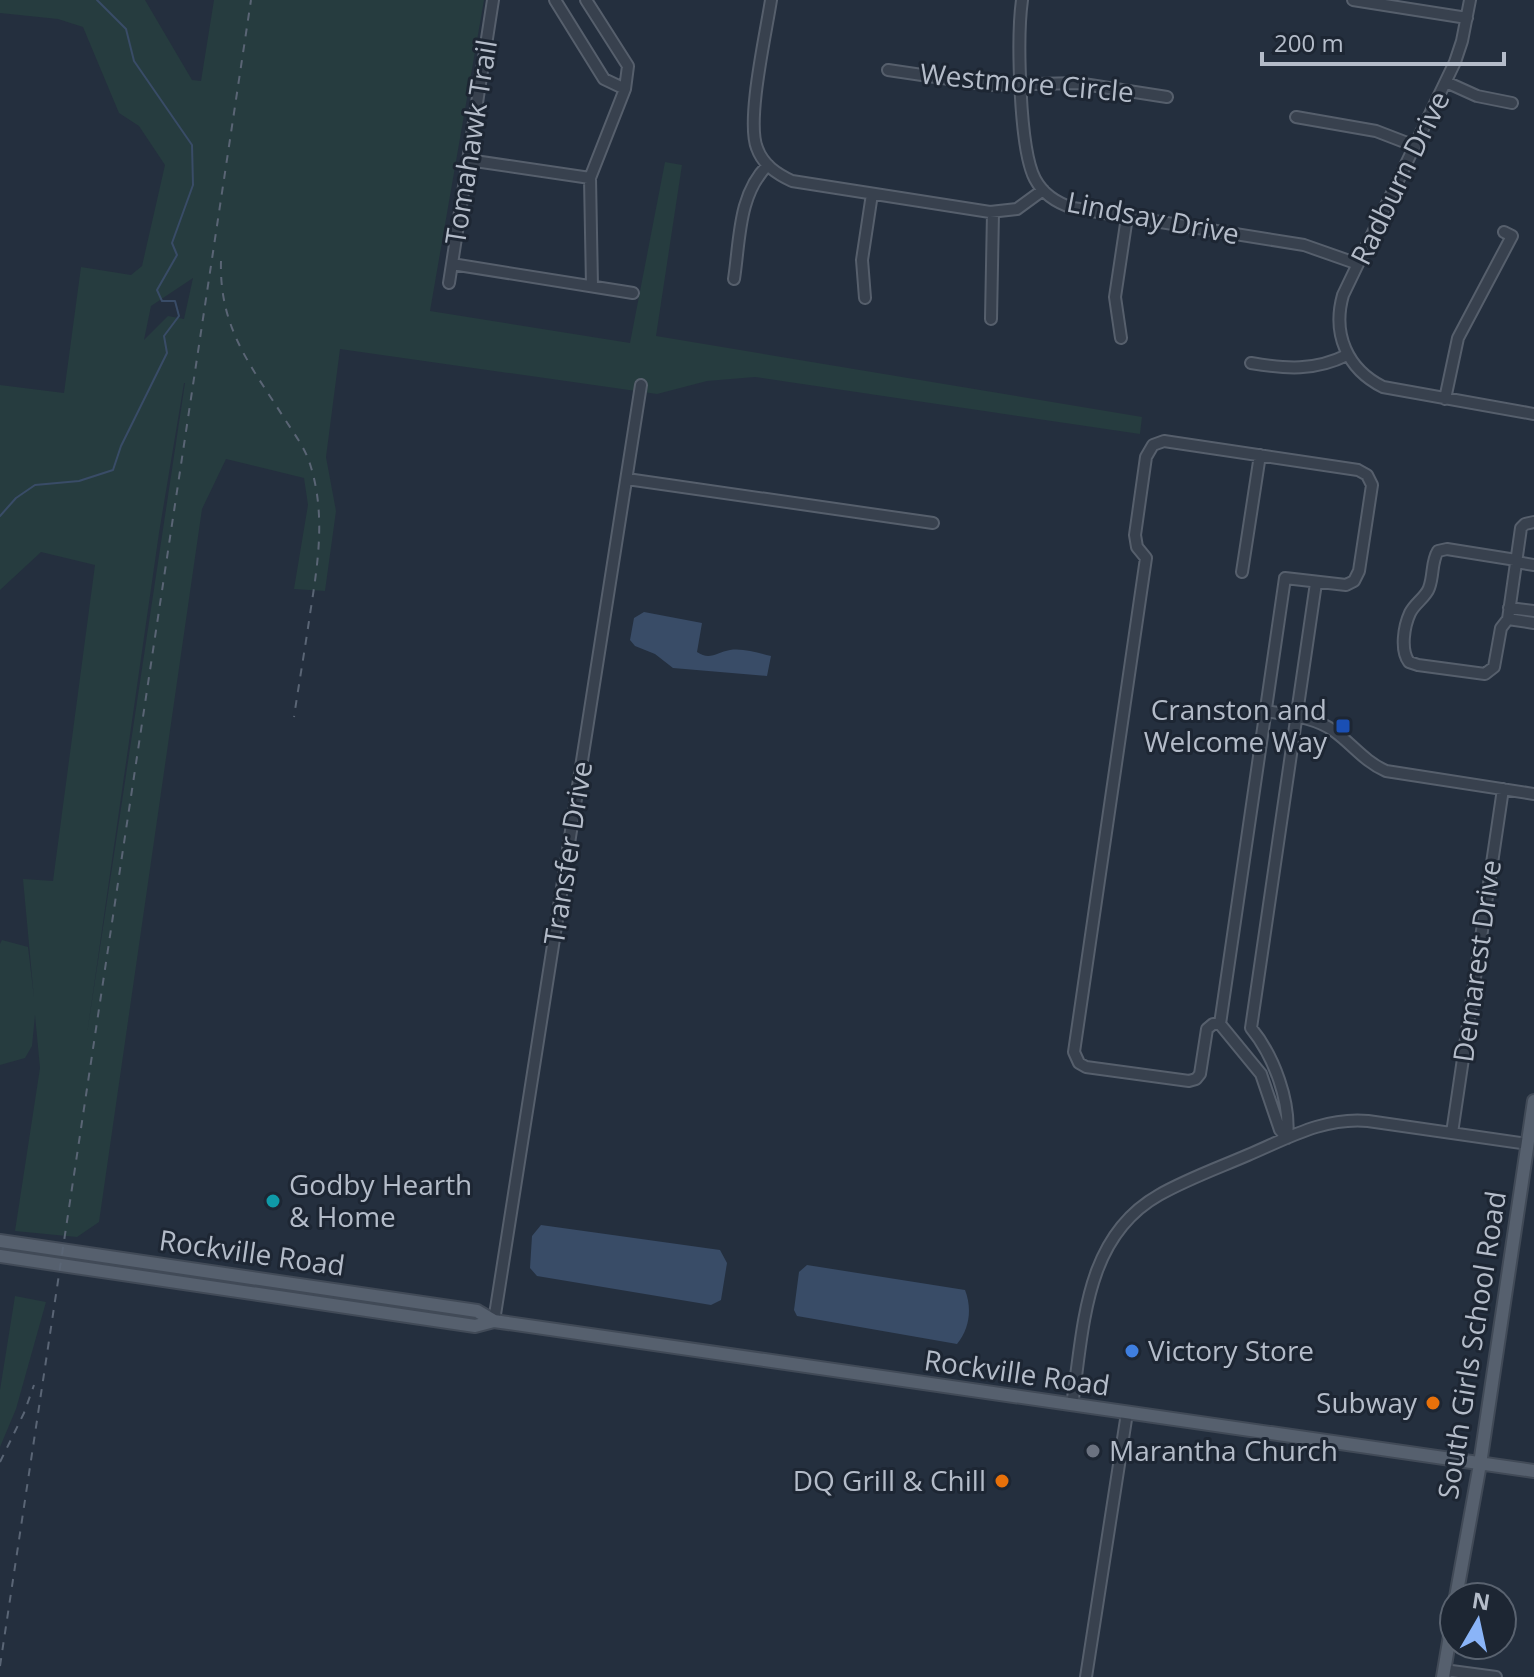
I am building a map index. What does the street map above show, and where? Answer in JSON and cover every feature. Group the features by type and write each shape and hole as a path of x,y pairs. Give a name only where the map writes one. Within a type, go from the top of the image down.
{"main road":[{"name":"South Girls School Road","path":"1459,1581 1480,1464 1534,1101"},
{"name":"Rockville Road","path":"0,1241 477,1311 494,1321 1534,1471"},
{"name":"Rockville Road","path":"0,1256 475,1326 494,1321"}],"street":[{"name":"Tomahawk Trail","path":"449,283 493,0"},
{"path":"555,0 604,79 625,89"},
{"path":"586,0 628,66 625,89 590,178 592,286"},
{"path":"734,279 748,192 768,165 756,146 753,123 771,0"},
{"path":"1022,0 1019,51 1028,160 1034,178 1043,190"},
{"path":"1353,0 1467,18"},
{"name":"Radburn Drive","path":"1347,355 1341,337 1339,314 1343,295 1458,55 1470,0"},
{"name":"Westmore Circle","path":"888,70 982,84 1077,83 1167,97"},
{"path":"1446,82 1477,96 1512,103"},
{"path":"1296,117 1376,131 1415,146"},
{"path":"468,160 590,178"},
{"name":"Lindsay Drive","path":"768,165 792,181 993,212 1017,209 1043,190 1066,206 1304,245 1358,264"},
{"path":"865,298 862,260 872,194"},
{"path":"991,319 993,212"},
{"path":"1121,338 1115,297 1127,217"},
{"path":"1445,399 1458,338 1512,236 1504,232"},
{"path":"452,264 633,293"},
{"path":"1251,363 1305,369 1347,355 1361,373 1383,387 1534,414"},
{"name":"Transfer Drive","path":"494,1321 641,385"},
{"path":"1220,1024 1213,1024 1207,1029 1200,1072 1196,1079 1189,1081 1086,1067 1079,1063 1074,1052 1146,558 1137,547 1135,532 1145,459 1153,445 1166,441 1358,470 1370,478 1372,487 1359,574 1347,585 1285,578 1220,1024 1261,1074 1280,1130 1287,1138"},
{"path":"1242,572 1260,455"},
{"path":"627,479 933,523"},
{"path":"1534,522 1521,528 1516,561 1508,613 1501,628 1496,663 1485,674 1409,662 1403,650 1408,620 1429,589 1438,551 1447,549 1516,561 1534,565"},
{"path":"1287,1138 1288,1127 1277,1073 1251,1028 1316,583"},
{"path":"1508,613 1534,611"},
{"path":"1508,613 1534,623"},
{"path":"1266,711 1297,716 1333,729 1374,765 1386,771 1534,794"},
{"name":"Demarest Drive","path":"1452,1133 1503,789"},
{"path":"1072,1405 1090,1286 1099,1262 1116,1233 1137,1211 1161,1194 1287,1138 1324,1123 1342,1120 1528,1144"},
{"path":"1086,1677 1127,1413"},
{"path":"1444,1674 1496,1677"}],"green space":[{"path":"0,0 145,0 192,80 201,81 214,0 484,0 430,311 630,343 665,162 682,165 656,336 1142,417 1140,434 755,377 707,381 657,394 340,349 326,457 336,511 325,591 294,589 308,505 304,478 226,459 202,509 99,1222 77,1237 15,1231 40,1068 35,1015 32,1046 25,1058 0,1065 0,944 2,940 28,947 34,998 23,879 53,881 95,565 41,552 0,590 0,385 64,393 81,267 131,275 142,266 165,165 139,126 119,113 83,27 58,19 0,13","holes":["193,278 184,319 168,316 144,340 151,306","185,383 87,1034 159,533"]},
{"path":"15,1296 46,1302 16,1409 0,1447 0,1390"}],"water":[{"path":"644,612 702,623 697,652 702,655 735,650 771,656 767,676 673,668 630,640 634,618"},
{"path":"541,1225 720,1250 727,1263 721,1300 711,1305 537,1276 530,1268 532,1236"},
{"path":"807,1265 965,1290 969,1311 965,1331 957,1344 797,1316 794,1310 799,1272"}],"waterway":[{"path":"0,516 16,498 35,485 79,481 113,470 121,446 167,353 164,336 179,316 175,301 162,301 157,290 177,255 172,243 193,185 192,145 134,61 126,29 97,0"}],"railway":[{"path":"0,1666 251,0"},
{"path":"221,261 222,285 232,327 250,365 303,447 318,501 318,557 294,717"},
{"path":"0,1462 34,1385"}],"place":[{"name":"Cranston and Welcome Way","path":"1343,726"},
{"name":"Godby Hearth & Home","path":"273,1201"},
{"name":"Victory Store","path":"1132,1351"},
{"name":"Subway","path":"1433,1403"},
{"name":"Marantha Church","path":"1093,1451"},
{"name":"DQ Grill & Chill","path":"1002,1481"}]}
